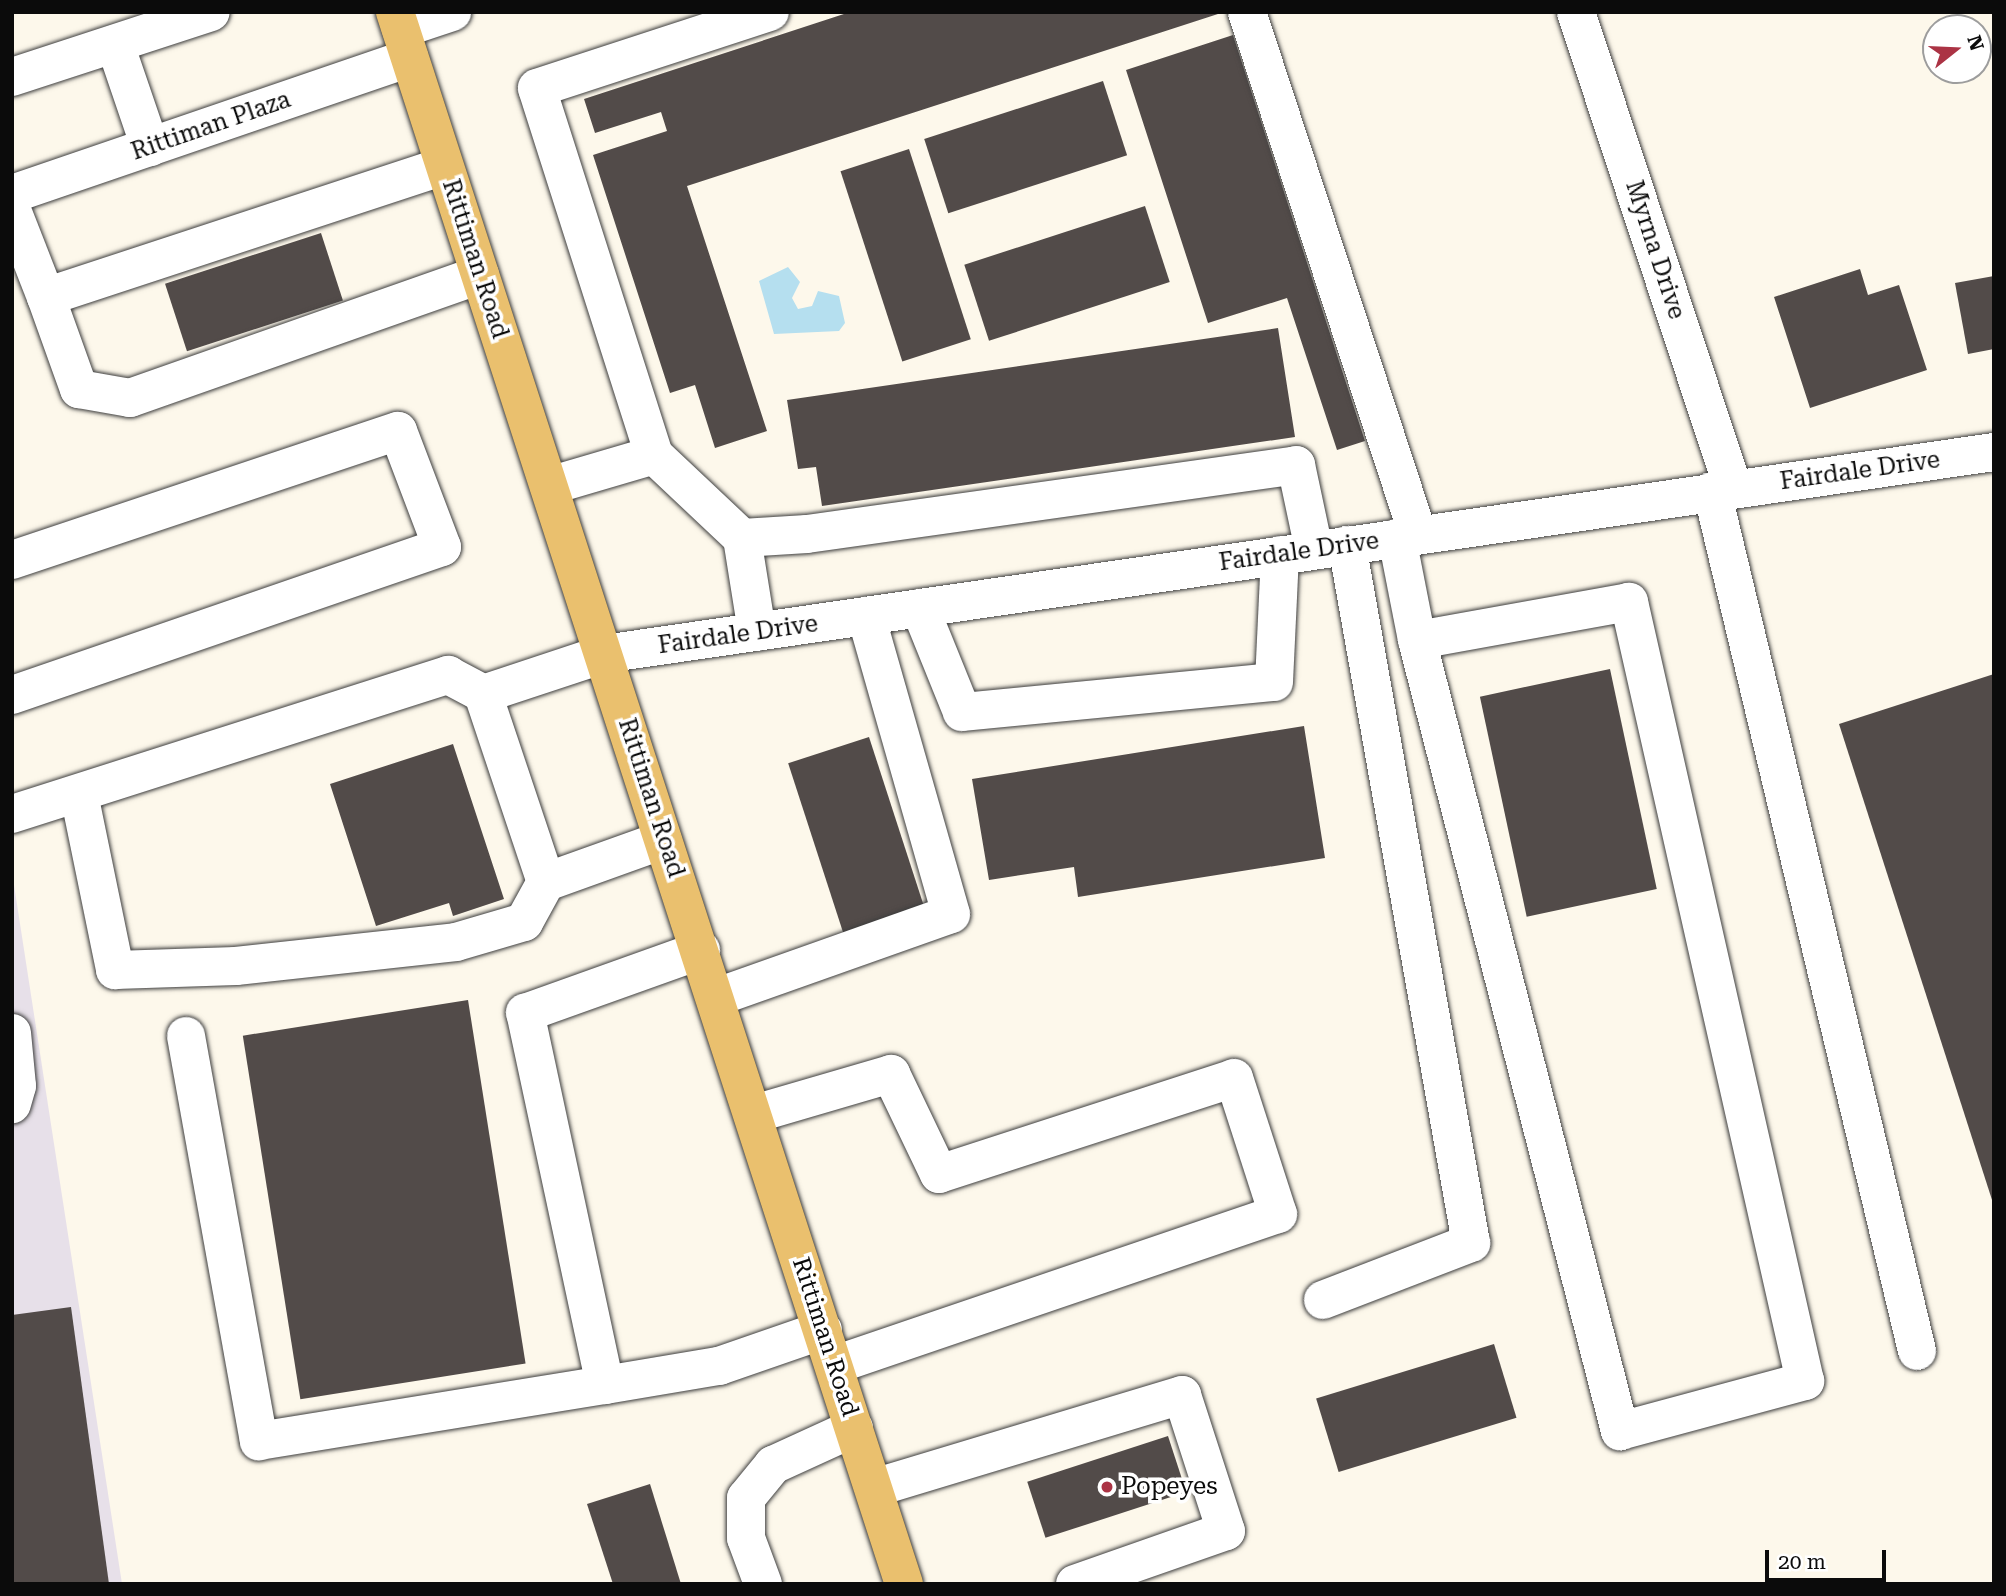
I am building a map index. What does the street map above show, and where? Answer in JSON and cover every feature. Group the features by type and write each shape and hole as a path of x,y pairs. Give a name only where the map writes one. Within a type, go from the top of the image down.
{"main road":[{"name":"Rittiman Road","path":"402,33 663,840 717,997 904,1584"}],"street":[{"path":"12,77 211,12"},
{"name":"Rittiman Plaza","path":"12,194 150,147 452,12"},
{"path":"757,632 742,538 654,454 537,88 770,12"},
{"path":"1247,12 1408,536 1417,640 1620,1431 1805,1381 1629,602 1417,640"},
{"name":"Myrna Drive","path":"1576,12 1723,490 1917,1351"},
{"path":"115,44 150,147"},
{"path":"46,297 444,166"},
{"path":"12,210 79,389 130,398 480,275"},
{"path":"12,560 398,431 442,547 12,695"},
{"name":"Fairdale Drive","path":"483,694 604,654 1994,452"},
{"path":"549,486 654,454"},
{"path":"742,538 807,534 1296,465 1471,1242 1323,1300"},
{"path":"920,608 962,712 1275,682 1314,550"},
{"path":"717,997 951,914 866,616"},
{"path":"12,814 448,675 483,694 546,881"},
{"path":"79,794 115,970 236,966 456,942 524,922 546,881 663,840"},
{"path":"605,1385 525,1013 701,950"},
{"path":"12,1033 18,1086 12,1104"},
{"path":"186,1036 259,1441 829,1347 1278,1214 1234,1078 939,1174 891,1074 754,1115"},
{"path":"874,1488 1182,1395 1226,1531 1075,1584"},
{"path":"763,1584 746,1538 746,1498 773,1465 855,1428"}],"shaded area":[{"path":"12,872 122,1584 12,1584"}],"water":[{"path":"788,267 800,282 792,298 798,309 812,306 818,291 839,296 845,323 839,331 774,334 759,281"}],"building":[{"path":"850,12 1221,13 687,186 767,431 715,448 695,385 670,393 593,155 667,131 661,112 595,133 584,99"},
{"path":"1233,35 1365,441 1337,450 1287,298 1208,323 1126,70"},
{"path":"1103,81 1127,155 948,213 924,139"},
{"path":"909,149 971,339 902,361 841,171"},
{"path":"1145,206 1170,282 989,341 964,265"},
{"path":"321,233 343,301 187,351 165,284"},
{"path":"1860,269 1868,295 1899,285 1927,370 1810,408 1774,297"},
{"path":"1994,276 1994,349 1968,354 1955,283"},
{"path":"1278,328 1295,437 822,506 816,467 798,469 787,400"},
{"path":"1610,669 1657,889 1527,917 1480,697"},
{"path":"1994,674 1994,1202 1993,1203 1839,724"},
{"path":"1304,726 1325,858 1078,897 1074,867 989,880 972,779"},
{"path":"869,737 925,909 844,935 788,763"},
{"path":"453,744 504,899 453,916 449,903 376,926 330,784"},
{"path":"468,1000 526,1363 300,1399 243,1036"},
{"path":"71,1307 109,1584 12,1584 12,1315"},
{"path":"1494,1344 1517,1418 1339,1472 1316,1398"},
{"name":"Popeyes","path":"1168,1436 1186,1492 1045,1538 1027,1482"},
{"path":"650,1484 681,1584 613,1584 587,1504"}],"place":[{"name":"Popeyes","path":"1107,1487"}]}
